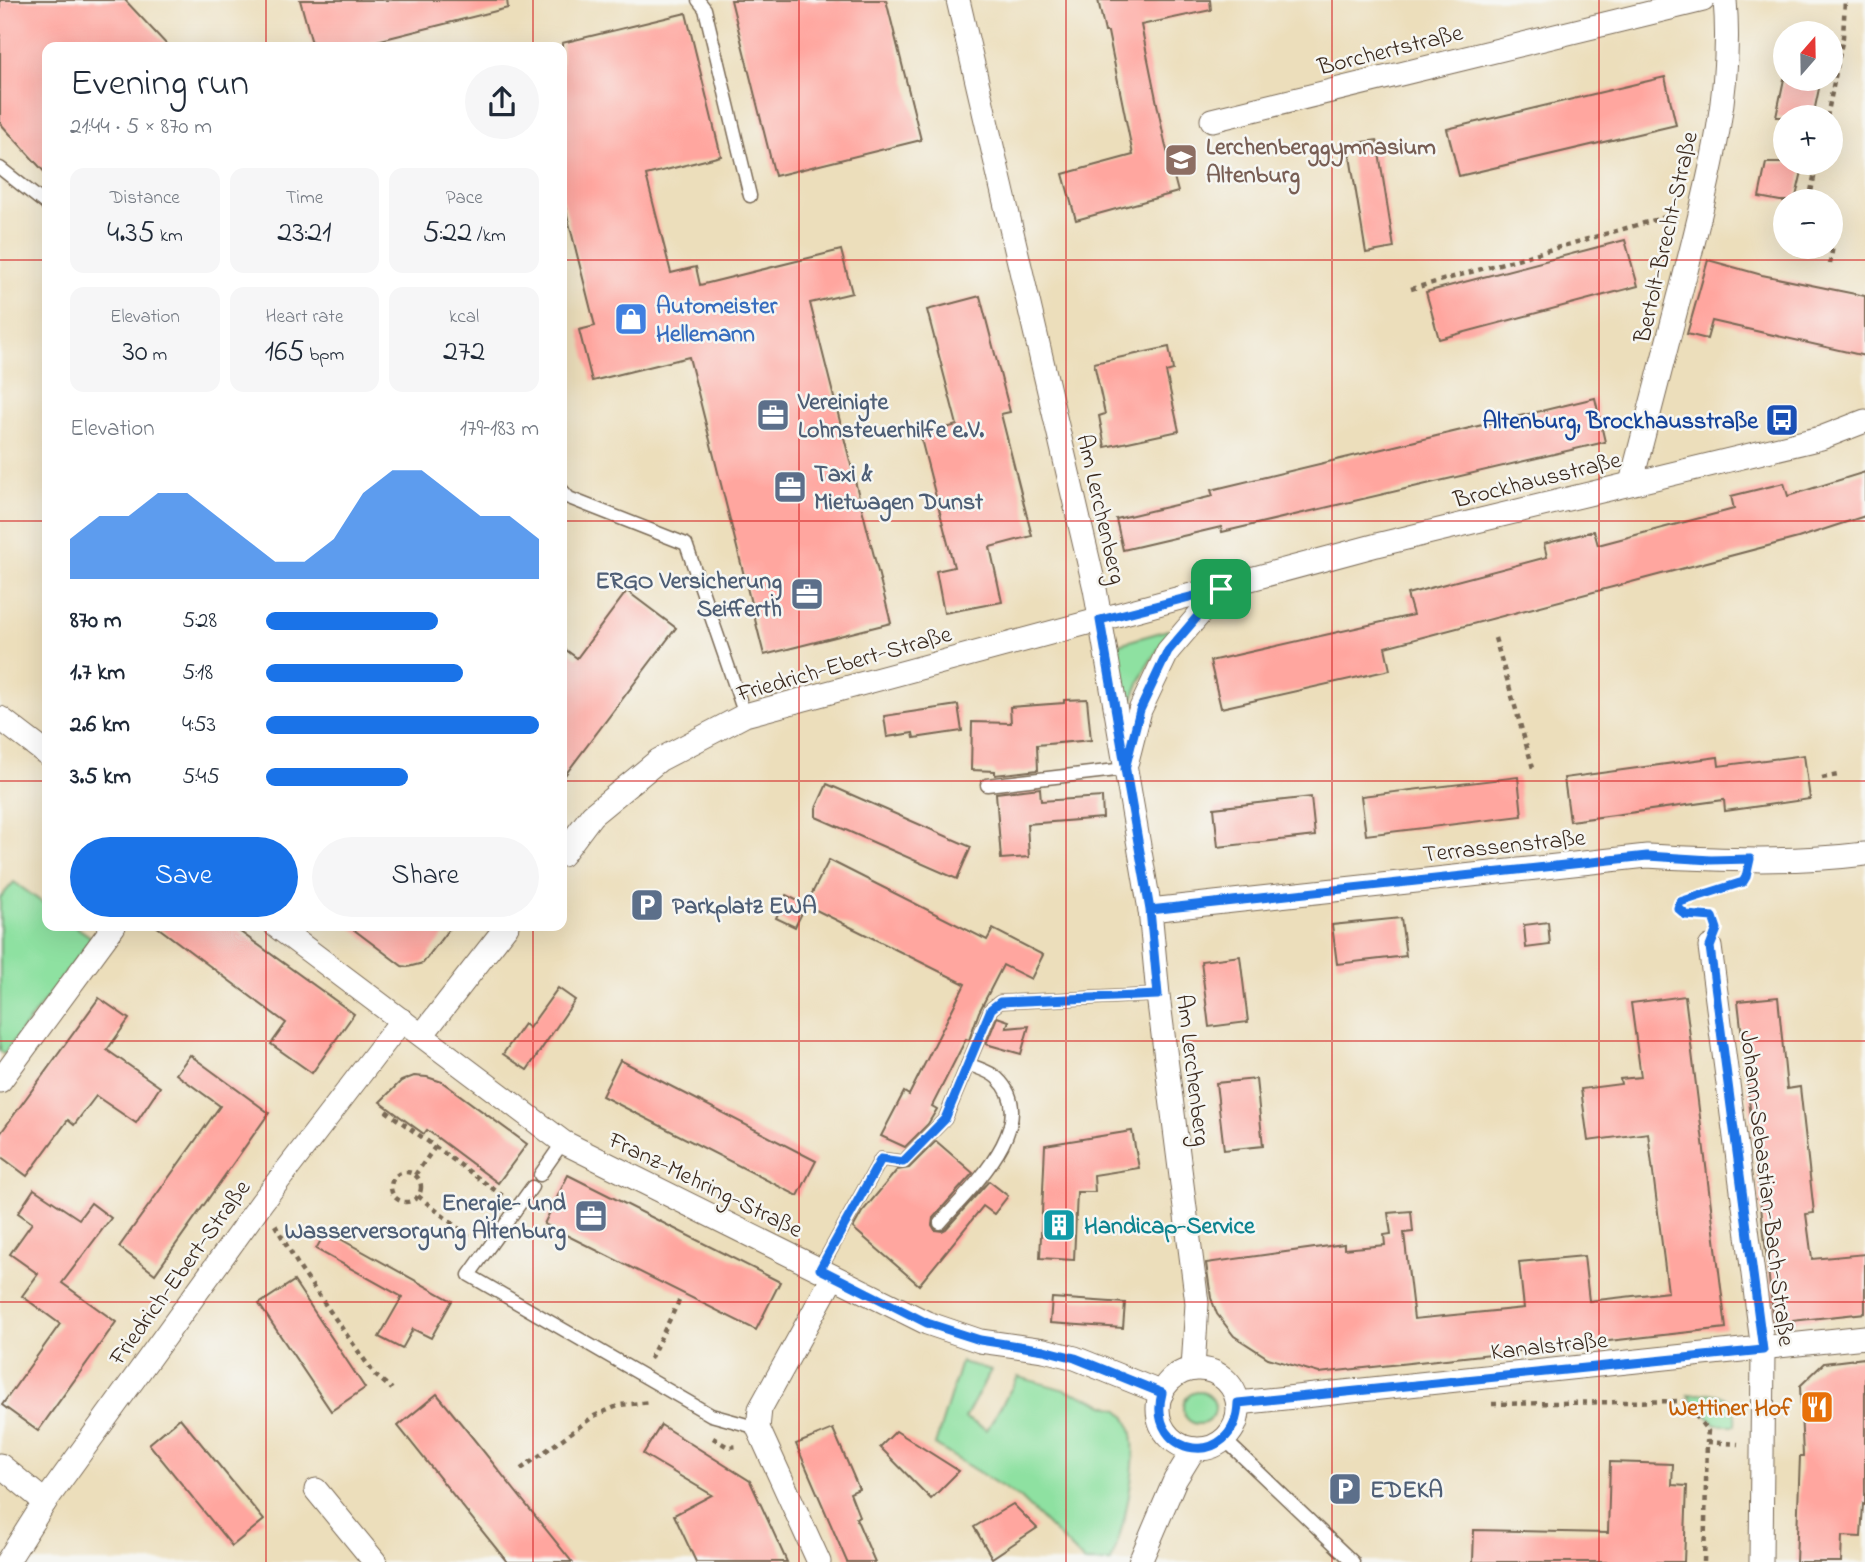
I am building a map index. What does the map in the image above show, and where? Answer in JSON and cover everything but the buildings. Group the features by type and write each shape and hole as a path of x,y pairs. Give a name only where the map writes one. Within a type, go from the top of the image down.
{"street":[{"name":"Am Lerchenberg","path":"958,0 1095,589 1150,910 1158,995 1197,1303 1193,1369"},
{"name":"Borchertstraße","path":"1212,120 1703,0"},
{"name":"Bertolt-Brecht-Straße","path":"1631,483 1717,140 1728,39 1725,0"},
{"name":"Brockhausstraße","path":"1100,620 1377,545 1821,439 1865,421"},
{"path":"1125,769 1140,710 1168,651 1221,589"},
{"name":"Friedrich-Ebert-Straße","path":"567,848 592,815 659,760 744,715 1100,620"},
{"path":"0,718 42,750"},
{"name":"Terrassenstraße","path":"1150,910 1647,856 1711,860 1831,858 1865,854"},
{"path":"0,1081 110,931"},
{"name":"Franz-Mehring-Straße","path":"283,931 564,1142 927,1323 980,1340 1075,1358 1162,1393"},
{"path":"422,1035 503,931"},
{"name":"Johann-Sebastian-Bach-Straße","path":"1710,947 1763,1350 1761,1562"},
{"name":"Friedrich-Ebert-Straße","path":"7,1562 45,1502 262,1202 402,1020"},
{"path":"819,1562 762,1435 760,1409 827,1273"},
{"name":"Kanalstraße","path":"1238,1403 1865,1338"},
{"path":"1193,1369 1205,1369 1227,1381 1238,1403 1238,1417 1233,1429 1224,1439 1204,1449 1182,1445 1171,1438 1159,1417 1162,1393 1169,1382 1180,1373 1193,1369"},
{"path":"1140,1562 1175,1479 1194,1449"},
{"path":"0,1465 45,1502"},
{"path":"316,1490 374,1562"}],"lane":[{"path":"698,0 705,9 751,196"},
{"path":"0,168 42,201"},
{"path":"567,496 686,544 744,715"},
{"path":"987,785 1125,769"},
{"path":"827,1273 881,1159 903,1162 945,1119 991,1009 1000,1002 1158,995"},
{"path":"940,1223 996,1160 1006,1136 1011,1112 1007,1089 995,1076 968,1064"},
{"path":"540,1175 564,1142"},
{"path":"531,1187 469,1275 711,1415 762,1435"},
{"path":"1224,1439 1353,1562"}],"path":[{"path":"1829,105 1843,37 1845,0"},
{"path":"1411,289 1683,212 1699,216"},
{"path":"1830,264 1831,259"},
{"path":"1495,638 1533,768"},
{"path":"1822,778 1838,775"},
{"path":"1710,947 1717,929 1713,917 1686,915 1678,905 1680,902 1743,882 1750,859"},
{"path":"386,1111 517,1207"},
{"path":"415,1175 435,1147"},
{"path":"407,1172 415,1175 420,1181 418,1196 411,1201 397,1200 392,1194 393,1179 407,1172"},
{"path":"418,1196 455,1226"},
{"path":"262,1202 301,1270 375,1375 391,1389"},
{"path":"660,1340 679,1301"},
{"path":"1492,1404 1574,1405 1684,1401 1707,1431 1704,1562"},
{"path":"521,1469 594,1416 620,1405 652,1402 663,1409"},
{"path":"706,1434 729,1447 762,1435"},
{"path":"1707,1442 1763,1445"}],"green space":[{"path":"1168,630 1169,633 1145,669 1127,713 1112,646"},
{"path":"14,882 42,902 42,931 82,931 92,938 4,1054 0,1051 0,898"},
{"path":"961,1362 991,1370 965,1418 987,1430 1018,1377 1115,1408 1129,1423 1133,1440 1131,1484 1111,1562 1085,1562 1020,1498 935,1445"},
{"path":"1199,1392 1210,1397 1215,1408 1210,1419 1199,1424 1188,1419 1183,1408 1188,1397"},
{"path":"1709,1393 1722,1396 1730,1402 1735,1412 1735,1425 1715,1425 1688,1395"}],"place":[{"name":"Lerchenberggymnasium Altenburg","path":"1181,160"},
{"name":"Automeister Hellemann","path":"631,319"},
{"name":"Vereinigte Lohnsteuerhilfe e.V.","path":"773,415"},
{"name":"Altenburg, Brockhausstraße","path":"1782,420"},
{"name":"Taxi & Mietwagen Dunst","path":"790,487"},
{"name":"ERGO Versicherung Seifferth","path":"807,594"},
{"name":"Parkplatz EWA","path":"647,905"},
{"name":"Energie- und Wasserversorgung Altenburg","path":"591,1216"},
{"name":"Handicap-Service","path":"1059,1225"},
{"name":"Wettiner Hof","path":"1817,1407"},
{"name":"EDEKA","path":"1345,1489"}],"route":[{"path":"1221,589 1100,620 1130,800 1150,910 1647,856 1711,860 1750,859 1743,882 1680,902 1678,908 1686,915 1713,917 1717,929 1710,947 1763,1350 1238,1403 1238,1417 1233,1429 1224,1439 1204,1449 1194,1449 1171,1438 1164,1428 1159,1417 1162,1393 1075,1358 980,1340 927,1323 820,1269 881,1159 903,1162 945,1119 991,1009 1000,1002 1158,995 1150,910 1125,769 1140,710 1168,651 1221,589"}]}
